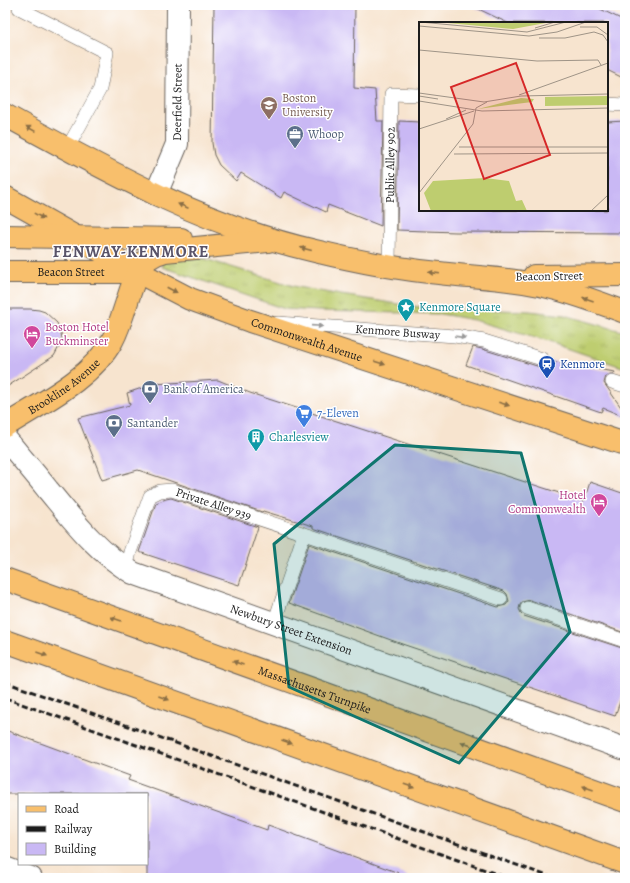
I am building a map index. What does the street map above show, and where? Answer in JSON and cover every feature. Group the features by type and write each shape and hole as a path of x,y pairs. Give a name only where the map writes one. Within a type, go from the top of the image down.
{"main road":[{"path":"5,115 67,149 156,194 204,215 275,240 313,251 389,266 539,285 625,312"},
{"name":"Commonwealth Avenue","path":"5,197 138,272 190,299 250,321 625,444"},
{"path":"5,236 275,240"},
{"name":"Brookline Avenue","path":"5,426 72,383 100,357 112,341 138,272 147,258 161,252 275,240"},
{"name":"Beacon Street","path":"5,272 138,272"},
{"name":"Beacon Street","path":"472,277 625,275"},
{"name":"Massachusetts Turnpike","path":"5,579 625,802"},
{"path":"5,641 625,863"}],"street":[{"name":"Deerfield Street","path":"156,194 177,144 178,5"},
{"name":"Newbury Street Extension","path":"5,438 67,513 98,547 108,557 126,569 140,576 625,749"},
{"path":"5,868 32,878"}],"lane":[{"path":"19,8 107,53 100,89 67,149"},
{"name":"Public Alley 902","path":"389,266 391,94 419,96"},
{"path":"608,104 625,105"},
{"name":"Kenmore Busway","path":"250,321 455,336 484,341 542,359"},
{"path":"612,382 625,386"},
{"name":"Private Alley 939","path":"126,569 130,552 150,496 160,491 172,490 502,599"},
{"path":"274,623 304,534"},
{"path":"527,608 625,641"}],"highlighted area":[{"path":"395,445 521,453 570,632 459,763 289,687 274,544"}],"green space":[{"path":"188,258 205,259 297,287 404,305 427,308 529,311 564,315 625,332 625,368 549,342 474,320 441,314 285,309 162,267 162,263 166,260"}],"building":[{"name":"Whoop","path":"214,5 355,5 354,88 375,90 377,121 383,121 381,226 328,205 326,212 284,192 281,198 241,173 236,181 219,165 214,155 212,143"},
{"path":"470,5 592,5 625,21 625,79 608,70 608,22 506,22"},
{"path":"399,121 419,122 419,211 608,211 608,122 625,121 625,233 456,232 397,230"},
{"name":"Boston Hotel Buckminster","path":"5,309 30,309 45,312 57,323 62,338 54,356 5,388"},
{"name":"Kenmore","path":"473,347 540,367 547,365 550,361 615,372 614,374 606,376 604,383 625,413 625,417 603,408 601,412 466,365"},
{"path":"218,380 250,393 584,501 590,482 625,494 625,633 530,600 522,602 519,609 524,616 625,649 625,687 615,716 402,644 289,603 309,544 498,607 506,605 509,601 507,594 504,591 313,528 313,526 263,511 262,512 138,470 102,480 78,418 130,405 127,393 154,384"},
{"path":"171,498 258,527 239,585 139,552 156,503"},
{"path":"5,730 130,776 128,780 267,830 268,825 407,876 407,878 147,878 148,793 5,794"}],"railway":[{"path":"5,682 553,878"},
{"path":"5,698 508,878"}],"place":[{"name":"Boston University","path":"269,120"},
{"name":"Whoop","path":"295,149"},
{"name":"Kenmore Square","path":"406,322"},
{"name":"Boston Hotel Buckminster","path":"32,349"},
{"name":"Kenmore","path":"547,379"},
{"name":"Bank of America","path":"150,404"},
{"name":"7-Eleven","path":"304,428"},
{"name":"Santander","path":"114,438"},
{"name":"Charlesview","path":"256,452"},
{"name":"Hotel Commonwealth","path":"599,517"}],"district":[{"name":"FENWAY-KENMORE","path":"131,251"}]}
